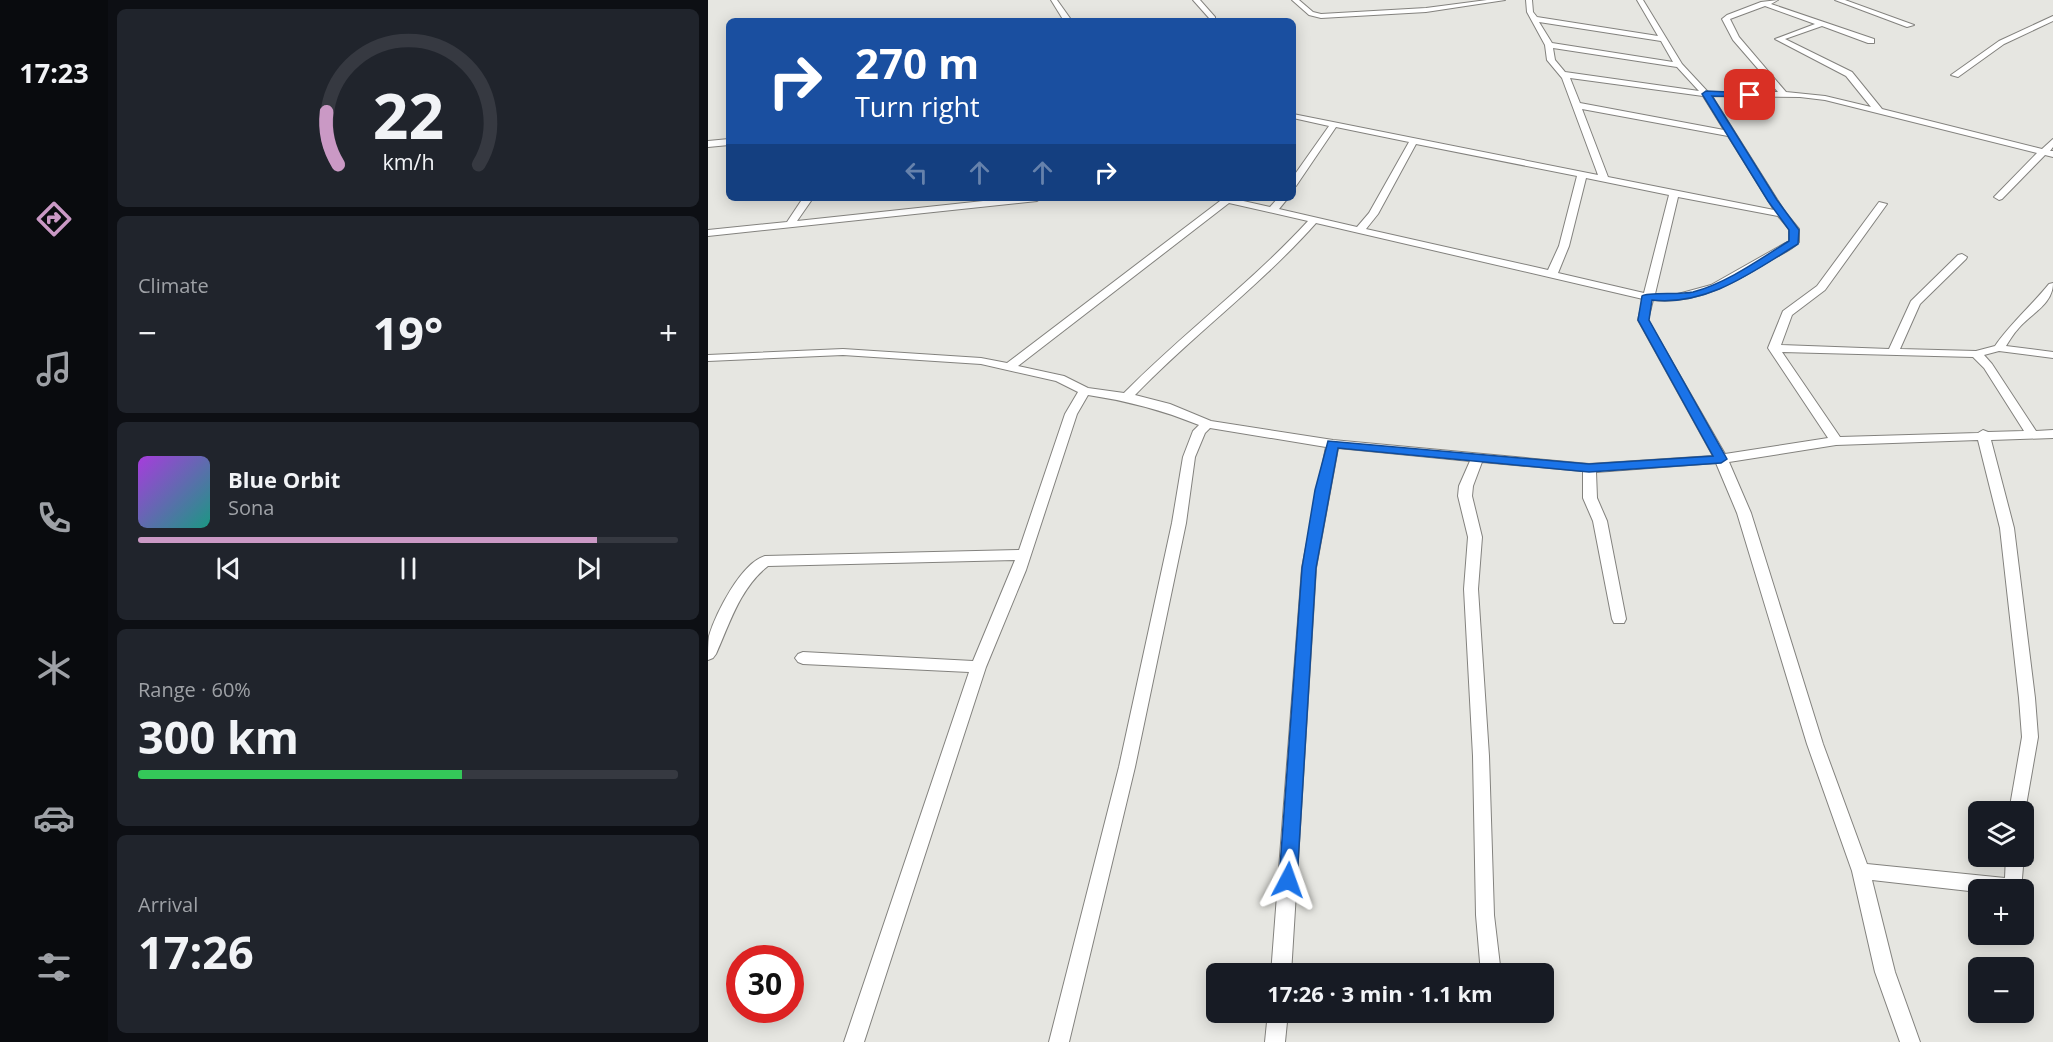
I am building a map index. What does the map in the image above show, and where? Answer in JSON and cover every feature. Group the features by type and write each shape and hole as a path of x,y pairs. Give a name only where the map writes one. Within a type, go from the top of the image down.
{"street":[{"path":"1054,0 1066,18"},
{"path":"1196,0 1211,18"},
{"path":"1295,0 1311,14 1322,16 1397,12 1502,0"},
{"path":"1529,0 1533,19 1549,45 1551,60 1562,74 1604,179"},
{"path":"1230,201 1635,296 1675,299 1699,294 1745,272 1794,242 1794,230 1781,214 1706,94 1679,65 1640,0"},
{"path":"1775,0 1729,16 1726,24 1785,95"},
{"path":"1838,0 1910,25"},
{"path":"1763,3 1871,41"},
{"path":"1389,6 1397,12"},
{"path":"1955,75 1978,56 2035,25 2053,18"},
{"path":"1533,19 1664,39"},
{"path":"1821,24 1779,39 1849,74 1878,110"},
{"path":"1549,45 1679,65"},
{"path":"1562,74 1668,91 1818,97 2053,154"},
{"path":"1575,105 1731,134"},
{"path":"1296,117 1781,214"},
{"path":"1296,180 1334,124"},
{"path":"1359,231 1373,214 1414,140"},
{"path":"708,144 726,142"},
{"path":"1999,197 2053,142"},
{"path":"1551,276 1564,246 1582,174"},
{"path":"1674,193 1643,320 1721,459 1743,513 1815,744 1861,871 1885,972 1910,1042"},
{"path":"790,224 805,201"},
{"path":"708,233 1008,201"},
{"path":"1009,367 1219,201"},
{"path":"1272,211 1280,201"},
{"path":"1774,348 1787,313 1821,288 1882,204"},
{"path":"1127,397 1157,364 1294,244 1314,220"},
{"path":"1893,352 1915,303 1962,257"},
{"path":"2000,348 2014,326 2036,307 2053,286"},
{"path":"1774,348 1976,354 2000,348 2053,356"},
{"path":"1774,348 1836,441"},
{"path":"708,358 843,352 981,361 1060,378 1085,391 1127,397 1166,407 1208,424 1333,444 1589,468 1721,459 1836,441 1929,439 1983,434 2053,434"},
{"path":"1976,354 1988,366 2032,434"},
{"path":"854,1042 978,667 997,627 1024,555 1071,414 1085,391"},
{"path":"1059,1042 1127,767 1179,523 1189,457 1199,432 1208,424"},
{"path":"1983,434 2007,528 2027,698 2030,737 2020,801"},
{"path":"1282,963 1309,568 1322,490 1333,444"},
{"path":"1477,459 1466,486 1466,496 1475,537 1471,589 1481,756 1485,915 1490,963"},
{"path":"1589,468 1590,498 1600,521 1619,619"},
{"path":"708,654 740,590 756,567 765,561 1024,555"},
{"path":"803,658 978,667"},
{"path":"1861,871 2014,886 2015,867"},
{"path":"1275,1042 1277,1023"}],"route":[{"path":"1288,880 1309,568 1322,490 1333,444 1589,468 1721,459 1643,320 1648,296 1675,299 1699,294 1745,272 1794,242 1794,230 1781,214 1746,154 1713,108 1706,94 1750,95"}]}
